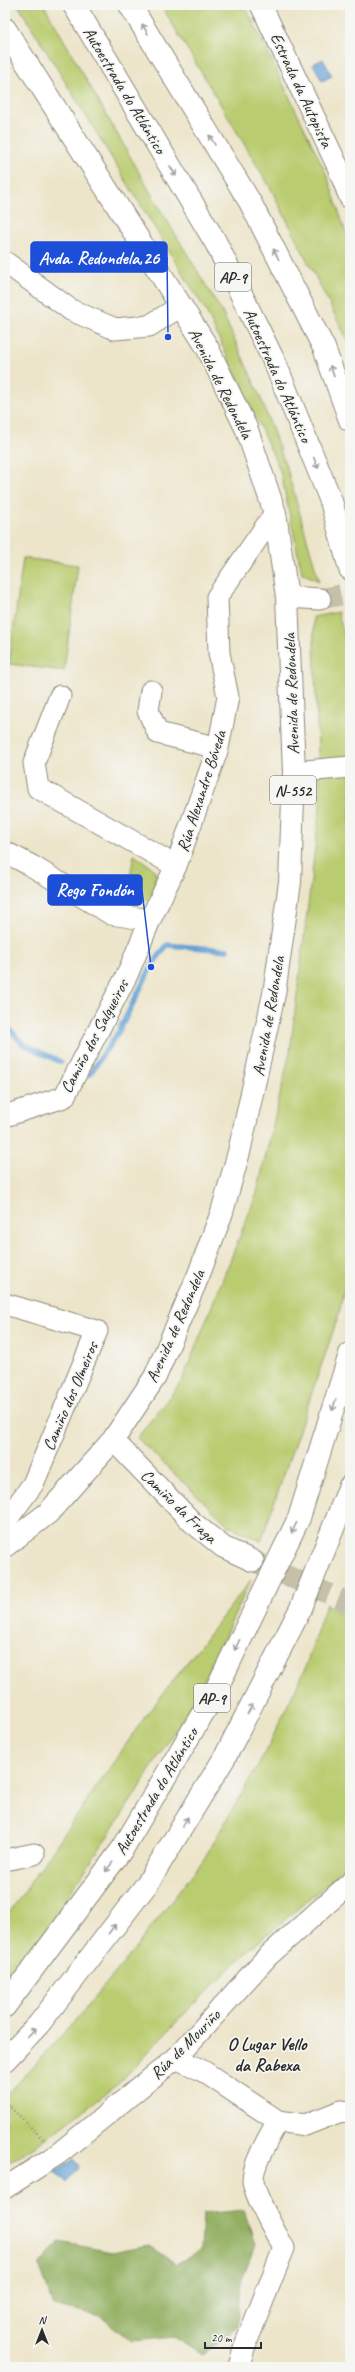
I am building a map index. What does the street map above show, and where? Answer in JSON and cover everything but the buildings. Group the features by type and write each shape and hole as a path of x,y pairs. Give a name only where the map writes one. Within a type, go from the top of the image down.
{"highway":[{"name":"Autoestrada do Atlántico","path":"74,5 216,244 275,363 331,501 350,569"},
{"path":"130,5 250,202 324,348 350,420"},
{"name":"Avenida de Redondela","path":"5,29 207,348 247,430 275,513 287,597 294,772 290,882 274,994 239,1152 222,1212 199,1274 155,1377 114,1440 48,1513 5,1546"},
{"name":"Autoestrada do Atlántico","path":"5,2006 123,1848 213,1696 299,1518 350,1354"},
{"name":"AP-9","path":"5,2060 39,2024 147,1884 225,1757 301,1608 350,1486"}],"street":[{"name":"Estrada da Autopista","path":"262,5 338,167 350,198"},
{"path":"5,262 71,310 115,329 149,326 181,306"},
{"name":"Rúa Alexandre Bóveda","path":"150,920 176,866 218,748 228,697 219,653 218,597 275,513"},
{"path":"287,597 320,599"},
{"path":"151,691 148,711 158,733 218,748"},
{"path":"60,696 34,763 38,788 176,866"},
{"path":"294,772 350,767"},
{"path":"5,852 32,866 111,914 150,920"},
{"name":"Camiño dos Salgueiros","path":"5,1116 64,1097 127,974 150,920"},
{"name":"Camiño dos Olmeiros","path":"5,1304 97,1331 33,1484 5,1522"},
{"name":"Camiño da Fraga","path":"114,1440 192,1522 223,1547 253,1561"},
{"path":"5,1860 34,1854"},
{"name":"Rúa de Mouriño","path":"5,2188 58,2154 176,2058 268,1957 350,1883"},
{"path":"176,2058 203,2072 278,2121 305,2125 341,2111 350,2112"},
{"path":"239,2367 244,2348 284,2248 268,2219 253,2181 261,2151 278,2121"}],"path":[{"path":"5,2102 58,2154"}],"green space":[{"path":"18,5 44,5 153,197 222,312 260,396 288,472 319,581 302,573 280,470 207,313"},
{"path":"161,5 245,5 327,175 350,246 350,349 344,333 271,189"},
{"path":"23,558 78,565 64,671 9,664"},
{"path":"338,612 350,660 350,1264 338,1317 261,1541 229,1526 137,1438 182,1381 257,1193 290,1052 320,807 313,617"},
{"path":"134,855 153,868 161,886 157,896 138,903 125,903"},
{"path":"251,1580 197,1695 122,1815 38,1941 5,1982 5,1919 145,1717"},
{"path":"326,1604 350,1619 350,1857 341,1872 248,1951 186,2012 119,2083 44,2140 5,2165 5,2097 72,2024 127,1959 204,1859 265,1753 304,1671"},
{"path":"244,2210 255,2245 241,2282 238,2326 203,2355 174,2337 131,2341 100,2316 54,2305 39,2266 59,2242 112,2252 149,2245 176,2264 201,2250 203,2214"}],"water":[{"path":"323,59 332,76 322,81 313,64"},
{"path":"74,2159 80,2166 66,2183 54,2172"}],"waterway":[{"path":"89,1075 119,1031 151,967 167,945 227,950"},
{"path":"5,1024 23,1044 61,1062"}],"tunnel":[{"path":"320,599 350,593"},
{"path":"253,1561 350,1603"}],"place":[{"name":"Avda. Redondela,26","path":"168,337"},
{"name":"Rego Fondón","path":"151,967"}],"district":[{"name":"O Lugar Vello da Rabexa","path":"267,2054"}]}
